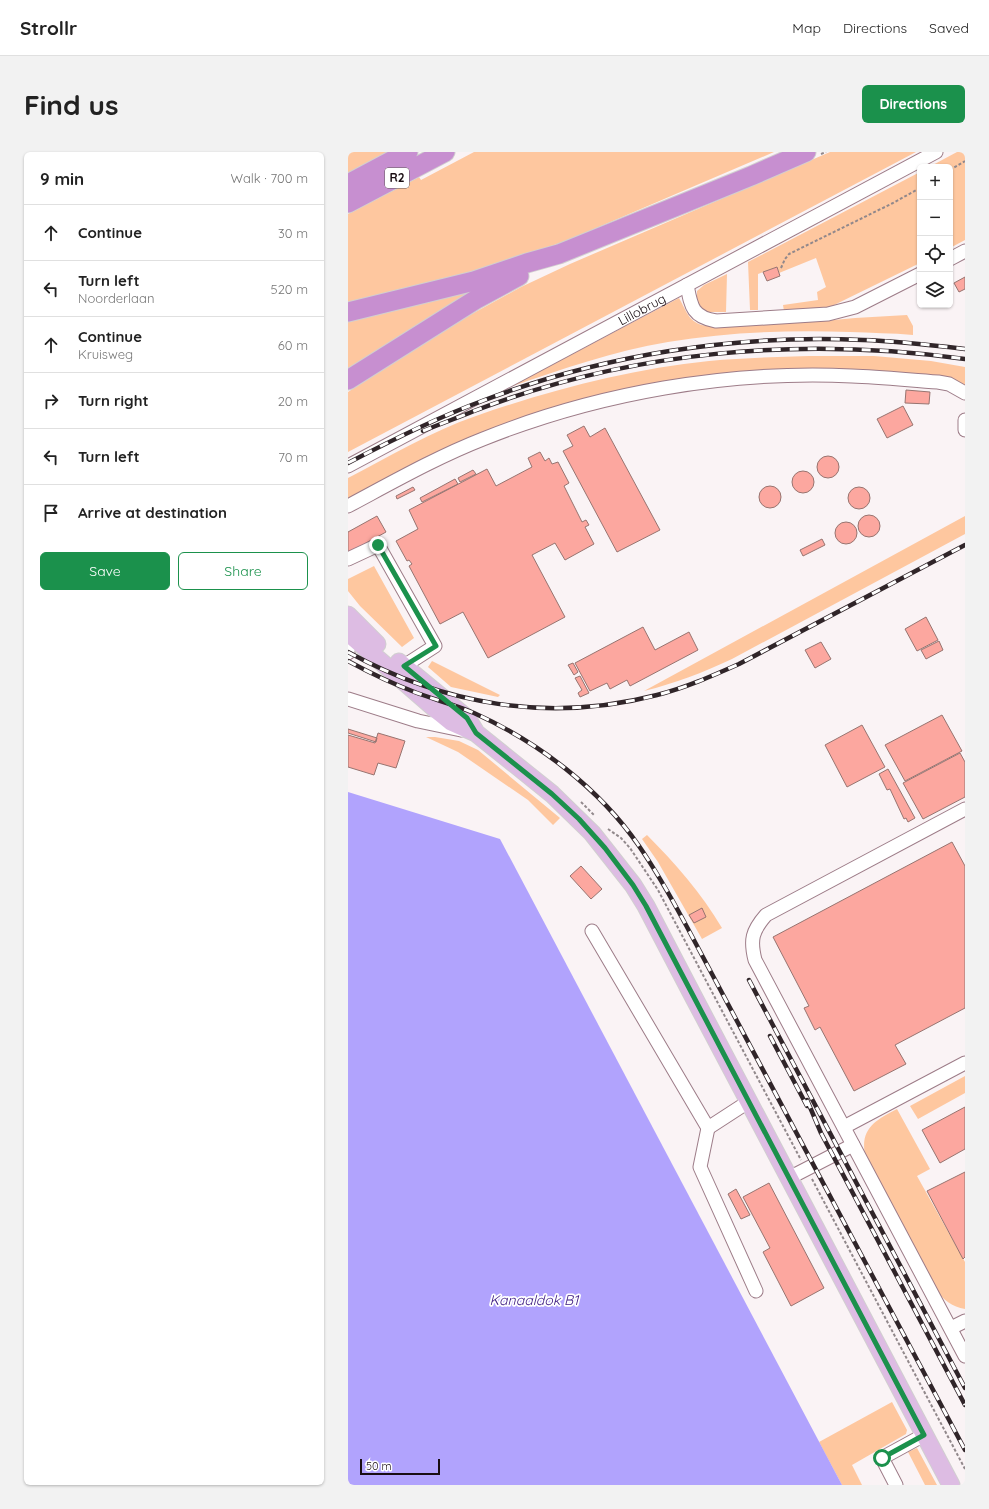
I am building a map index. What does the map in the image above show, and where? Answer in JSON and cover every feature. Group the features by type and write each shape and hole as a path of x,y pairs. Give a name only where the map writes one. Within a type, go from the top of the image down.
{"highway":[{"name":"R2","path":"348,184 408,152"},
{"name":"R2","path":"348,204 445,152"},
{"path":"348,380 475,300 559,254 752,176 806,152"},
{"path":"348,312 474,281 526,263 559,254"}],"main road":[{"path":"348,615 375,642 467,718 476,733"},
{"path":"348,633 451,722 476,733 552,794 579,819 605,848 633,885 646,906 951,1485"}],"street":[{"name":"Lillobrug","path":"348,466 936,152"},
{"path":"953,257 965,251"},
{"path":"686,285 690,303 695,312 704,319 716,321 828,314 844,311 855,307 917,276"},
{"path":"348,506 448,454 484,438 559,412 639,393 682,386 758,377 797,376 851,376 938,382 949,384 965,393"},
{"path":"965,420 965,430"},
{"path":"348,559 378,545 436,646 404,666"},
{"path":"348,699 418,721 476,733"},
{"path":"965,809 766,915 758,924 753,934 752,947 755,960 965,1356"},
{"path":"592,931 708,1128 700,1167 756,1290"},
{"path":"844,1127 965,1063"},
{"path":"708,1128 748,1102"},
{"path":"789,1178 853,1145"},
{"path":"951,1328 965,1320"},
{"path":"896,1485 882,1458 924,1435"}],"path":[{"path":"953,168 965,161"},
{"path":"781,268 789,254 917,190"}],"shaded area":[{"path":"348,152 396,152 348,177"},
{"path":"474,152 774,152 566,241 454,279 348,306 348,214 419,177 421,180"},
{"path":"830,152 916,152 348,452 348,392 450,326 521,287 570,264"},
{"path":"957,152 965,152 965,240 953,246 953,164 935,164"},
{"path":"917,174 917,264 830,307 784,311 783,305 818,300 817,292 826,287 816,258 779,273 777,267 758,274 758,310 750,310 748,262"},
{"path":"727,274 726,312 708,312 699,307 697,291 704,285"},
{"path":"476,290 348,373 348,318"},
{"path":"679,298 692,320 700,325 706,326 823,321 907,315 913,326 913,335 804,331 713,336 668,342 608,355 510,387"},
{"path":"809,356 874,356 931,361 965,367 965,385 949,377 844,369 602,396 348,500 348,478 411,444 443,429 504,406 562,389 650,369 709,361"},
{"path":"965,516 965,534 732,659 667,685 644,691"},
{"path":"374,566 414,638 402,647 360,606 348,591 348,579"},
{"path":"432,661 500,695 498,697 451,687 428,667"},
{"path":"426,737 459,741 478,750 560,818 553,825 528,800 458,752"},
{"path":"647,835 688,879 722,928 702,939 658,862 642,839"},
{"path":"965,1076 965,1093 918,1119 910,1106"},
{"path":"897,1109 930,1169 917,1176 965,1262 965,1309 956,1307 942,1297 936,1290 865,1155 864,1146 867,1131 876,1121"},
{"path":"892,1402 907,1430 906,1434 852,1465 862,1485 842,1485 819,1442"},
{"path":"917,1448 937,1485 925,1485 908,1452"}],"water":[{"name":"Kanaaldok B1","path":"348,792 500,839 842,1485 348,1485"}],"building":[{"path":"777,267 780,276 767,281 763,272"},
{"path":"965,277 965,289 959,292 954,283"},
{"path":"906,390 930,392 929,404 905,403"},
{"path":"903,406 913,425 887,438 877,419"},
{"path":"584,426 590,437 605,428 660,530 617,552 563,451 573,446 567,435"},
{"path":"540,452 545,461 549,458 552,464 558,462 569,483 564,486 582,522 586,520 589,525 585,527 594,544 565,560 555,543 532,555 565,617 488,658 463,612 440,624 409,566 412,564 409,560 407,561 396,541 418,529 409,510 487,469 496,486 532,467 528,458"},
{"path":"828,456 832,457 838,463 838,471 832,477 828,478 824,477 818,471 817,467 818,463 824,457"},
{"path":"473,470 476,474 460,482 458,478"},
{"path":"803,471 807,472 813,478 813,486 807,492 803,493 799,492 793,486 792,482 793,478 799,472"},
{"path":"455,479 458,484 422,502 420,498"},
{"path":"770,486 774,487 780,493 780,501 774,507 770,508 766,507 760,501 759,497 760,493 766,487"},
{"path":"413,487 415,490 397,499 396,496"},
{"path":"859,487 863,488 869,494 869,502 863,508 859,509 855,508 849,502 848,498 849,494 855,488"},
{"path":"869,515 873,516 879,522 879,530 873,536 869,537 865,536 859,530 858,526 859,522 865,516"},
{"path":"377,516 386,532 348,553 348,532"},
{"path":"846,522 850,523 856,529 856,537 850,543 846,544 842,543 836,537 835,533 836,529 842,523"},
{"path":"822,539 825,545 803,556 800,550"},
{"path":"926,617 938,640 917,651 905,629"},
{"path":"643,627 655,650 689,632 698,650 630,686 627,680 610,689 607,683 590,691 575,663"},
{"path":"939,641 943,650 926,659 921,650"},
{"path":"821,642 831,659 815,668 805,650"},
{"path":"573,663 578,672 574,675 568,665"},
{"path":"580,676 589,693 580,697 578,693 582,690 575,678"},
{"path":"942,715 962,751 905,781 885,745"},
{"path":"862,725 885,767 847,787 825,745"},
{"path":"348,729 377,738 376,742 348,733"},
{"path":"378,733 405,741 396,768 378,763 374,775 348,767 348,735 375,743"},
{"path":"960,753 965,762 965,797 923,819 903,783"},
{"path":"888,769 915,818 908,822 906,818 904,819 890,789 887,790 879,774"},
{"path":"952,842 965,866 965,1008 895,1045 906,1064 854,1091 820,1027 815,1030 804,1008 809,1006 773,937"},
{"path":"581,866 602,889 591,899 570,876"},
{"path":"702,908 706,917 694,923 689,915"},
{"path":"965,1107 965,1149 940,1163 922,1130"},
{"path":"965,1172 965,1257 963,1259 927,1191"},
{"path":"769,1183 824,1288 791,1306 763,1252 770,1248 743,1197"},
{"path":"736,1189 750,1215 741,1219 728,1194"}],"railway":[{"path":"348,463 431,422 482,401 574,371 670,351 766,341 815,339 888,341 965,349"},
{"path":"423,431 474,411 533,391 593,374 654,362 716,354 778,350 841,349 903,352 965,359"},
{"path":"348,652 384,670 422,685 459,696 498,704 537,708 577,708 617,703 678,689 739,664 965,545"},
{"path":"348,661 399,686 474,713 521,738 566,769 586,786 623,825 646,856 676,906 965,1450"},
{"path":"749,980 965,1388"},
{"path":"770,1036 807,1106"},
{"path":"807,1100 821,1133 965,1405"}],"route":[{"path":"378,545 436,646 404,666 467,718 476,733 552,794 579,819 605,848 633,885 646,906 924,1435 882,1458"}]}
